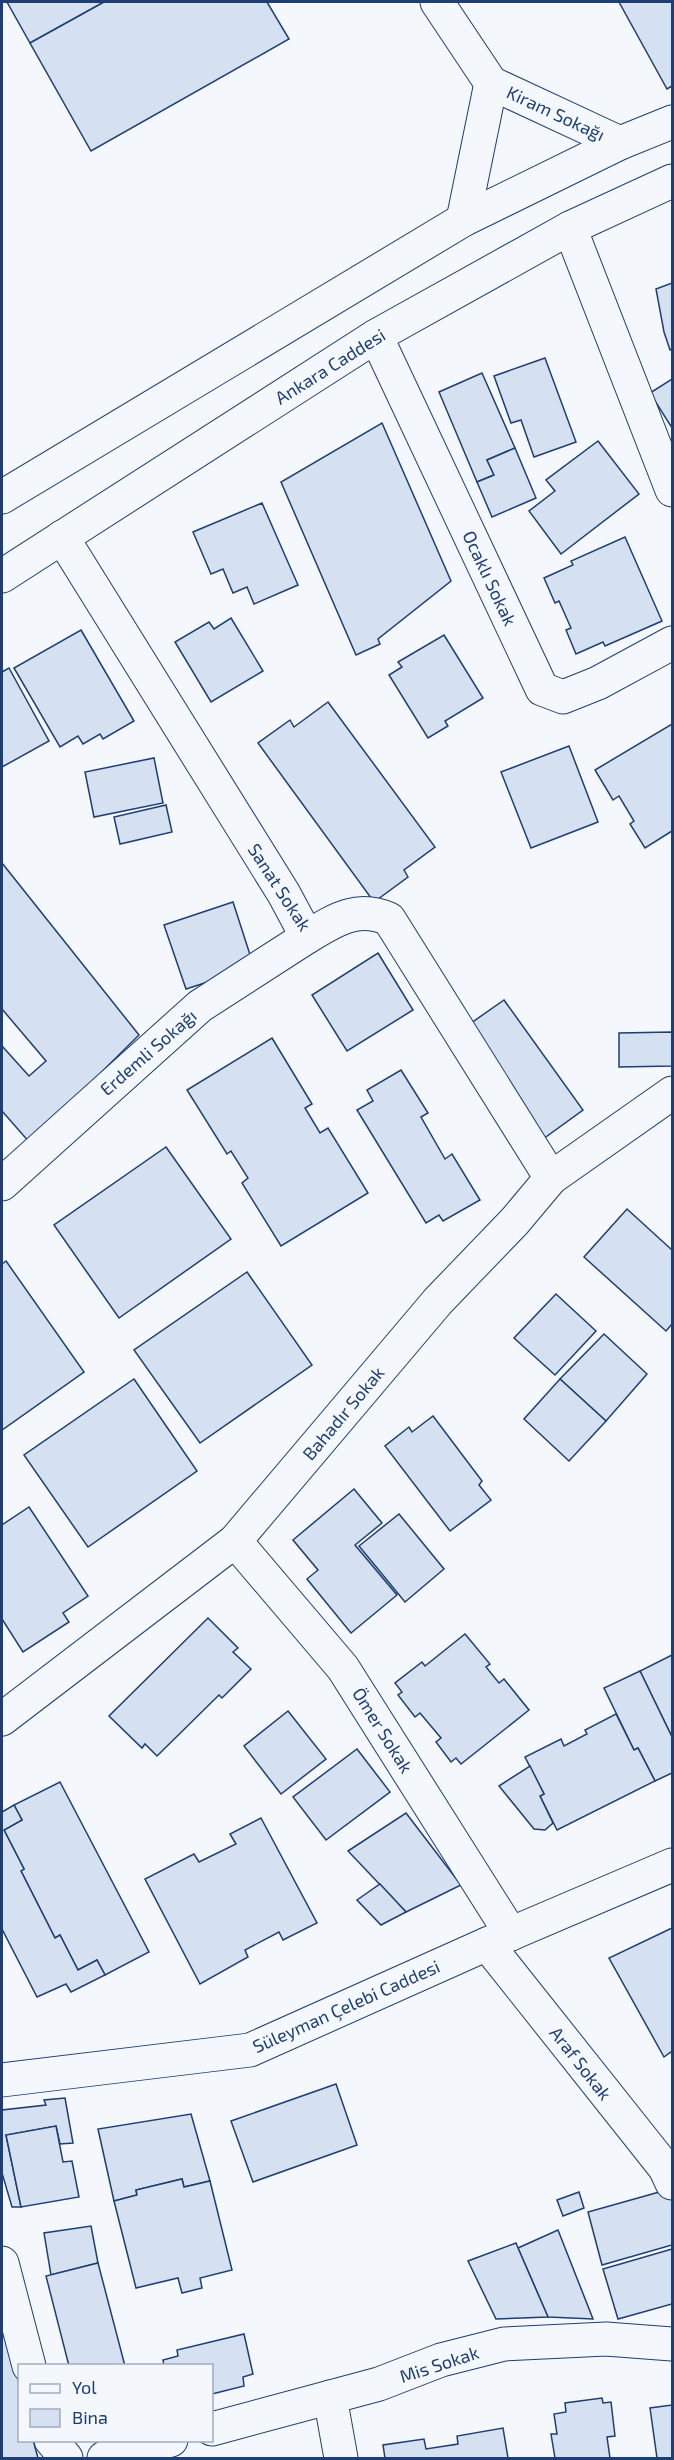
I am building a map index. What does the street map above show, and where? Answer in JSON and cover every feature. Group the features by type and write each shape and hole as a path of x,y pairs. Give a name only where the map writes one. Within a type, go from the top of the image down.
{"street":[{"path":"437,2 491,83 463,220"},
{"name":"Kiram Sokağı","path":"491,83 620,142"},
{"path":"2,497 463,220 620,142 672,123"},
{"name":"Ankara Caddesi","path":"2,576 376,336 570,228 672,181"},
{"path":"570,228 672,490"},
{"name":"Ocaklı Sokak","path":"376,336 542,689 563,697 598,683 672,643"},
{"name":"Sanat Sokak","path":"62,537 284,894 307,937 348,915 375,913 389,919 551,1178"},
{"name":"Erdemli Sokağı","path":"2,1184 200,1006 307,937"},
{"name":"Bahadır Sokak","path":"2,1719 235,1541 438,1301 515,1221 551,1178 669,1103"},
{"name":"Ömer Sokak","path":"235,1541 343,1668 499,1939"},
{"name":"Süleyman Çelebi Caddesi","path":"3,2076 250,2050 672,1865"},
{"name":"Araf Sokak","path":"499,1939 665,2168 672,2183"},
{"path":"2,2263 28,2364"},
{"name":"Mis Sokak","path":"213,2429 379,2384 441,2360 504,2344 606,2339 672,2344"},
{"path":"330,2397 341,2458"},
{"path":"53,2442 66,2458"},
{"path":"104,2458 164,2442"}],"building":[{"path":"7,2 104,2 30,43"},
{"path":"104,2 267,2 289,39 91,151 30,43"},
{"path":"619,2 672,2 672,86 667,89"},
{"path":"672,283 672,349 670,350 664,332 656,289"},
{"path":"545,358 576,442 534,457 521,420 511,423 494,376"},
{"path":"482,373 515,448 487,460 494,475 477,482 439,392"},
{"path":"672,379 672,428 650,393"},
{"path":"382,423 451,581 378,639 380,644 356,655 281,482"},
{"path":"598,441 639,494 561,554 529,511 555,491 546,480"},
{"path":"515,448 536,498 492,517 477,482 494,475 487,460"},
{"path":"262,503 298,585 254,604 247,587 233,593 223,569 211,574 193,532"},
{"path":"625,537 662,621 605,646 603,642 576,654 566,630 571,628 559,601 555,603 544,578 573,565 571,561"},
{"path":"231,618 263,671 211,702 175,642 209,622 214,629"},
{"path":"81,630 134,721 103,739 100,734 83,744 78,736 60,747 14,668"},
{"path":"444,635 483,698 445,721 448,726 428,738 389,675 402,667 398,662"},
{"path":"9,668 49,741 2,767 2,672"},
{"path":"328,702 435,847 404,870 408,877 374,902 258,743 290,720 294,727"},
{"path":"672,724 672,831 645,848 630,824 634,821 619,796 613,800 595,770"},
{"path":"569,746 598,822 531,848 501,772"},
{"path":"154,758 163,803 94,817 85,772"},
{"path":"166,805 172,832 120,844 114,817"},
{"path":"2,863 139,1035 30,1143 2,1111 2,1046 29,1076 46,1061 2,1009"},
{"path":"233,902 254,967 186,989 164,925"},
{"path":"378,953 413,1010 347,1051 312,995"},
{"path":"504,1000 583,1110 543,1139 464,1028"},
{"path":"672,1032 672,1066 619,1067 619,1033"},
{"path":"272,1038 312,1104 305,1108 320,1133 328,1128 368,1193 281,1246 242,1183 248,1178 231,1151 227,1154 187,1090"},
{"path":"401,1070 428,1113 421,1117 445,1159 452,1154 480,1200 443,1221 439,1215 426,1223 357,1110 373,1101 367,1090"},
{"path":"166,1147 231,1239 119,1318 54,1225"},
{"path":"627,1209 672,1250 672,1324 666,1331 584,1257"},
{"path":"6,1261 84,1372 2,1430 2,1264"},
{"path":"247,1272 312,1365 200,1443 134,1350"},
{"path":"556,1294 596,1331 555,1375 514,1338"},
{"path":"604,1334 647,1374 606,1421 560,1379"},
{"path":"134,1379 197,1471 88,1547 24,1455"},
{"path":"560,1379 606,1421 569,1461 524,1419"},
{"path":"433,1416 482,1481 479,1485 491,1500 450,1531 385,1446 409,1427 412,1432"},
{"path":"354,1489 382,1523 355,1545 397,1595 351,1633 307,1579 318,1570 293,1540"},
{"path":"29,1507 88,1596 63,1613 69,1622 23,1652 2,1619 2,1525"},
{"path":"399,1514 444,1569 405,1602 359,1546"},
{"path":"208,1618 238,1648 233,1652 251,1669 222,1698 219,1695 157,1756 145,1744 142,1748 109,1716"},
{"path":"465,1634 490,1664 486,1667 499,1683 504,1679 529,1710 461,1764 456,1758 451,1762 436,1742 441,1738 420,1713 415,1717 398,1695 402,1692 395,1683 422,1662 425,1666"},
{"path":"672,1655 672,1737 640,1671"},
{"path":"640,1671 672,1737 672,1773 655,1781 638,1748 634,1750 604,1688"},
{"path":"288,1711 326,1759 281,1794 244,1746"},
{"path":"616,1714 634,1750 638,1748 655,1781 557,1830 540,1796 544,1794 525,1757 561,1739 564,1746 587,1734 585,1730"},
{"path":"357,1749 390,1792 326,1840 293,1797"},
{"path":"530,1766 544,1794 540,1796 553,1823 545,1830 534,1829 499,1786"},
{"path":"60,1782 149,1952 105,1975 97,1960 78,1970 60,1935 55,1938 21,1871 24,1869 4,1830 22,1820 14,1805"},
{"path":"14,1805 22,1820 4,1830 24,1869 21,1871 55,1938 60,1935 78,1970 97,1960 105,1975 71,1992 66,1984 37,1997 2,1929 2,1812"},
{"path":"406,1813 461,1885 406,1912 348,1851"},
{"path":"261,1818 317,1923 283,1940 279,1932 245,1950 248,1957 200,1984 145,1879 194,1854 199,1862 236,1844 230,1834"},
{"path":"380,1884 406,1912 381,1925 357,1900"},
{"path":"672,1928 672,2051 664,2057 609,1958"},
{"path":"336,2084 357,2145 253,2182 231,2121"},
{"path":"65,2098 73,2143 60,2144 56,2126 6,2135 21,2207 12,2207 2,2173 2,2110 46,2105 44,2100"},
{"path":"191,2114 210,2181 184,2187 182,2179 136,2190 137,2195 114,2201 98,2129"},
{"path":"56,2126 63,2162 72,2161 79,2197 21,2207 6,2135"},
{"path":"182,2179 184,2187 210,2181 232,2270 200,2278 202,2288 182,2293 178,2278 136,2288 114,2201 137,2195 136,2190"},
{"path":"670,2189 672,2245 602,2265 588,2212"},
{"path":"579,2192 584,2208 563,2216 557,2200"},
{"path":"91,2226 98,2263 51,2275 44,2233"},
{"path":"558,2230 593,2319 548,2317 518,2248"},
{"path":"516,2243 548,2317 496,2319 468,2261"},
{"path":"672,2249 672,2304 618,2319 603,2269"},
{"path":"98,2263 124,2364 68,2364 46,2276"},
{"path":"244,2334 253,2374 243,2377 244,2386 213,2394 213,2364 164,2364 163,2360 178,2356 177,2350"},
{"path":"6,2336 18,2380 18,2442 34,2442 38,2458 2,2458 2,2337"},
{"path":"602,2398 603,2403 611,2402 615,2436 607,2437 610,2458 555,2458 551,2434 557,2434 554,2414 566,2412 565,2403"},
{"path":"672,2405 672,2458 657,2458 650,2408"},
{"path":"503,2428 508,2458 385,2458 383,2445 424,2439 426,2449 458,2444 457,2436"}]}
